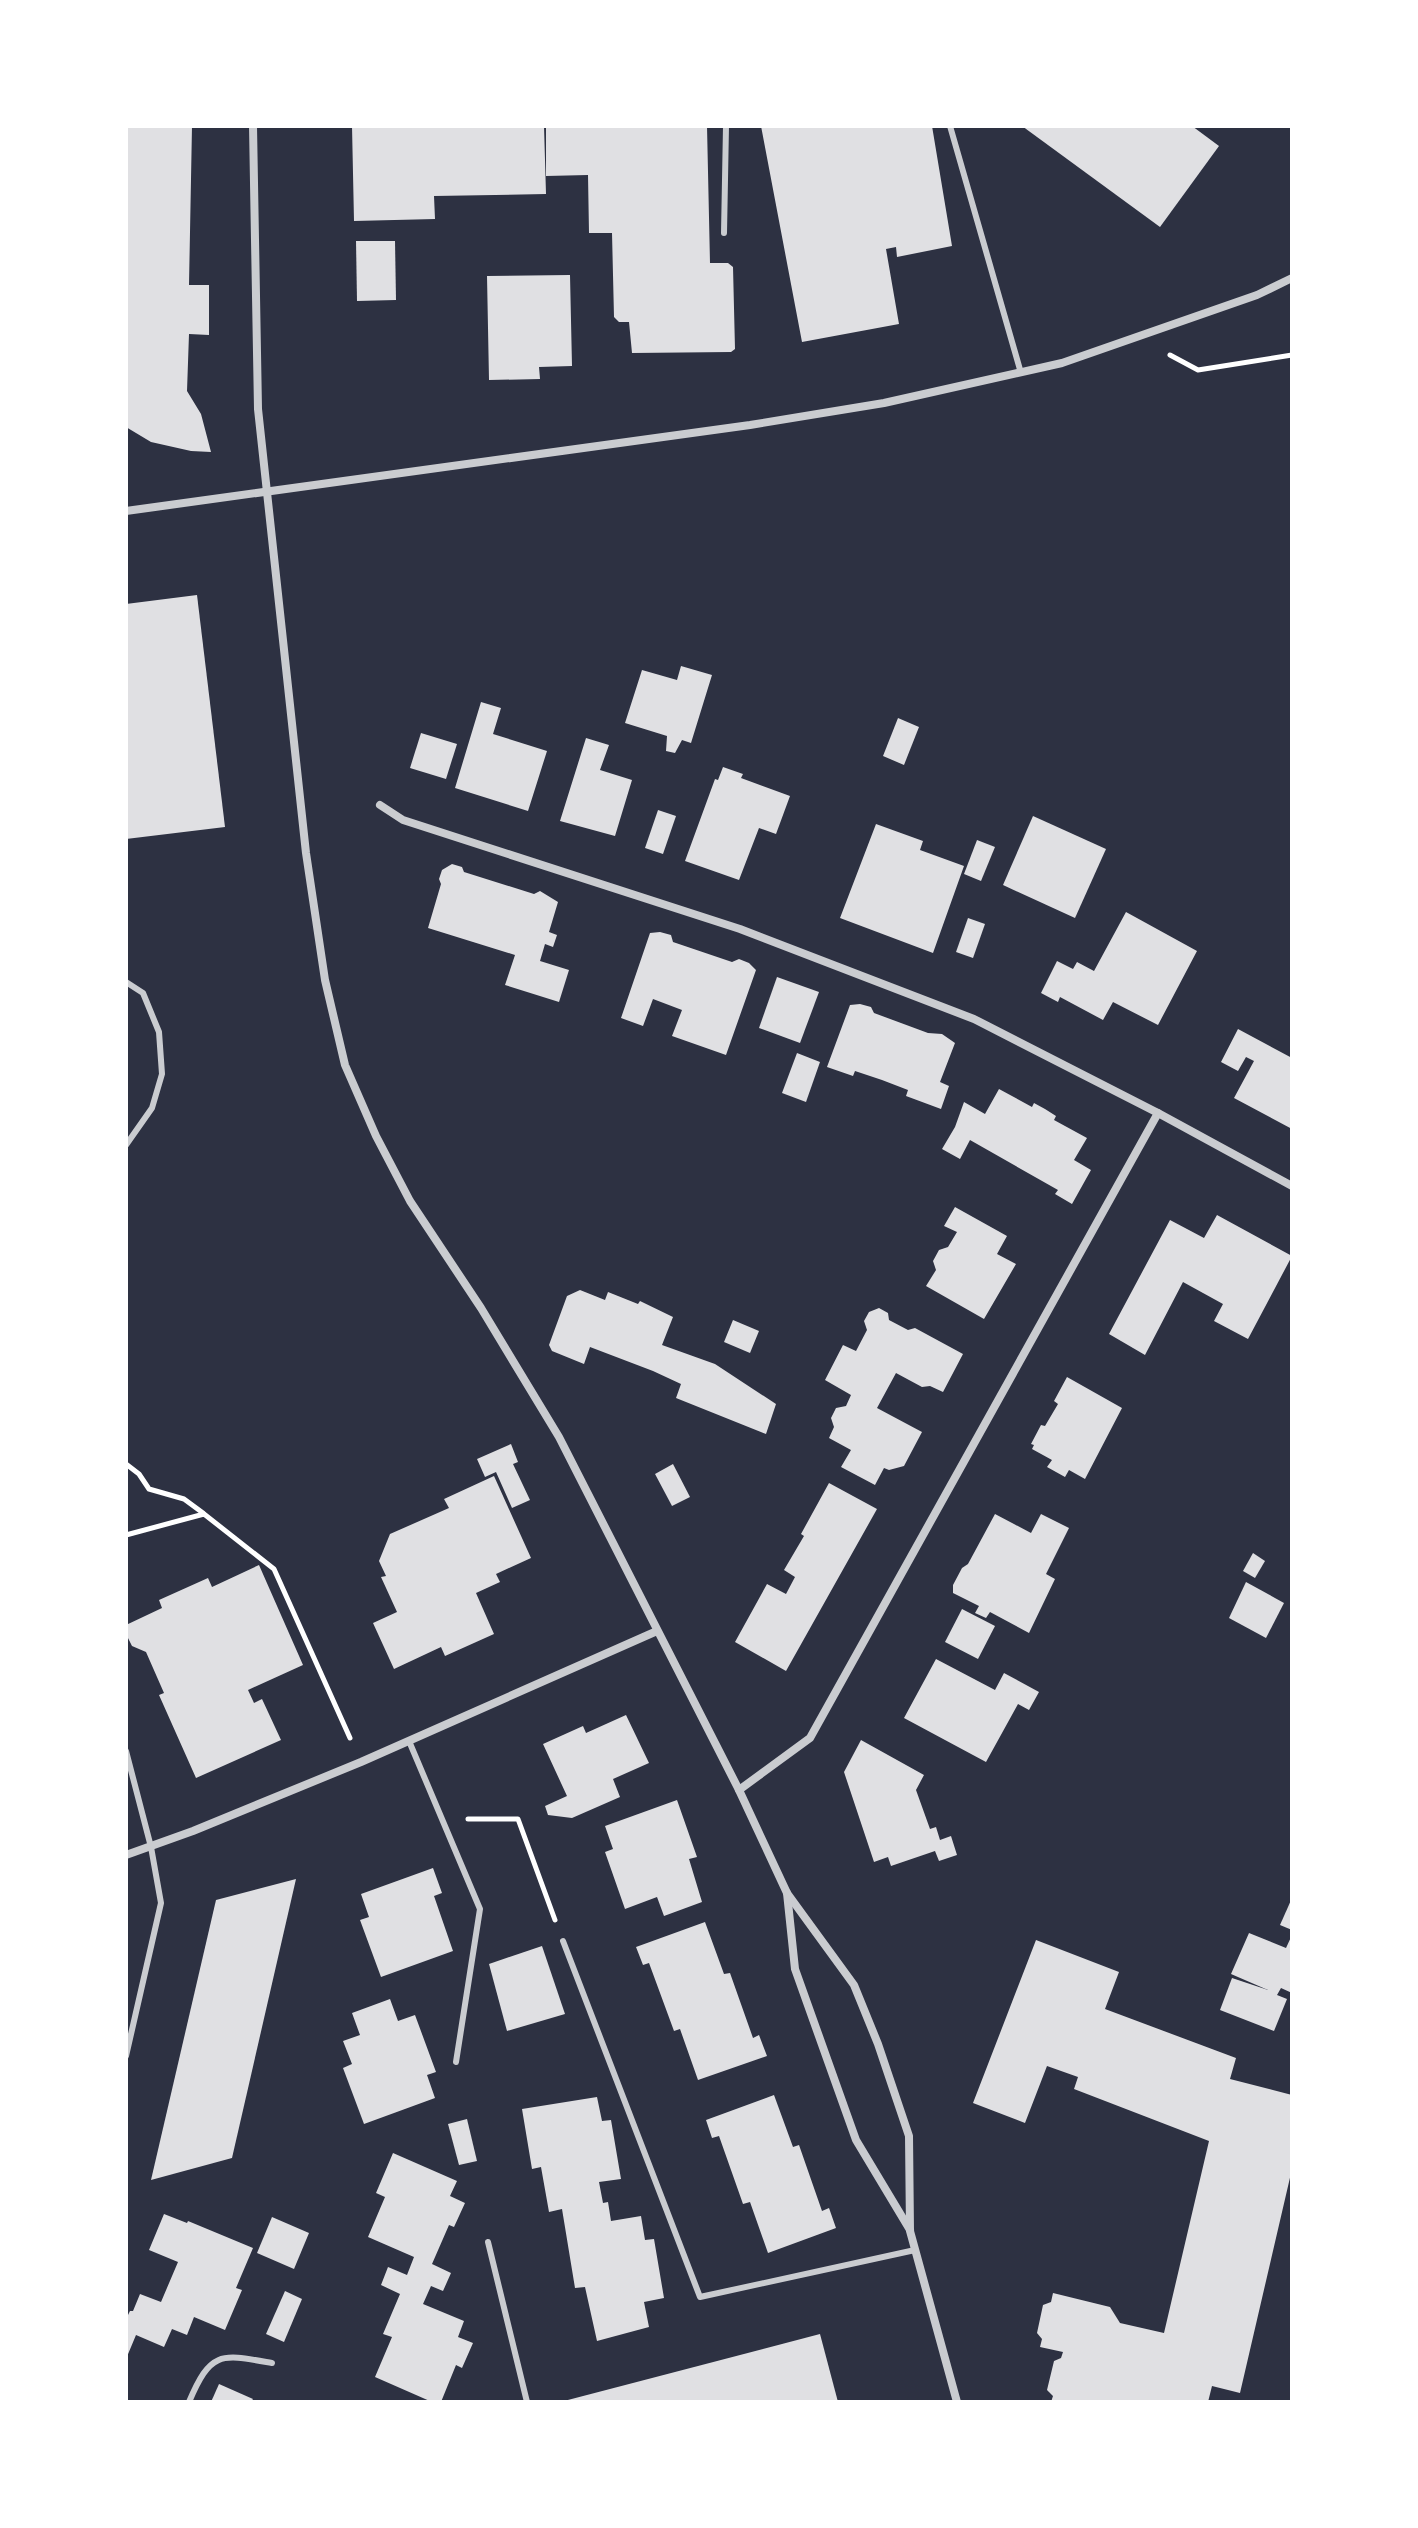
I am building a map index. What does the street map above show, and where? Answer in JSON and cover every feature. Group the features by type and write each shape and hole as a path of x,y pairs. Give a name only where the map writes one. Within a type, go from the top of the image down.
{"street":[{"path":"253,126 258,409 306,853 325,980 345,1065 376,1136 410,1201 481,1308 559,1437 739,1790 787,1893 854,1985 909,2136 910,2231 957,2402"},
{"path":"126,511 750,425 884,403 1062,363 1257,295 1292,278"},
{"path":"380,805 403,820 740,929 974,1019 1292,1186"},
{"path":"739,1790 810,1738 1158,1113"},
{"path":"126,1855 361,1762 657,1631"},
{"path":"787,1893 795,1969 856,2140 910,2231"}],"lane":[{"path":"724,233 726,126"},
{"path":"950,126 1021,373"},
{"path":"126,982 143,993 159,1032 162,1074 152,1108 126,1145"},
{"path":"409,1741 480,1909 456,2062"},
{"path":"126,1751 151,1847 161,1903 126,2056"},
{"path":"563,1941 700,2297 915,2250"},
{"path":"488,2242 527,2402"},
{"path":"189,2402 207,2367 219,2358 235,2356 272,2363"}],"path":[{"path":"1137,338 1198,370 1292,355"},
{"path":"126,1464 139,1474 149,1489 184,1499 274,1569 361,1762"},
{"path":"126,1535 204,1514"},
{"path":"443,1820 518,1819 563,1941"}],"building":[{"path":"126,126 192,126 189,285 209,285 209,335 189,334 187,391 201,414 211,452 151,442 126,427"},
{"path":"352,126 544,126 546,194 434,196 435,219 354,221"},
{"path":"546,126 707,126 710,263 728,263 733,267 735,349 731,352 632,353 629,322 619,322 614,317 612,233 589,233 588,175 546,176"},
{"path":"761,126 932,126 952,246 897,257 896,247 886,249 899,324 802,342"},
{"path":"1022,126 1192,126 1219,146 1160,227"},
{"path":"356,241 395,241 396,300 357,301"},
{"path":"570,275 572,366 539,367 540,379 489,380 487,276"},
{"path":"197,595 225,827 126,839 126,604"},
{"path":"681,666 712,675 691,743 682,740 675,753 666,751 667,736 625,723 642,670 677,680"},
{"path":"481,702 501,708 493,734 547,751 528,811 455,788"},
{"path":"898,718 919,727 904,765 883,756"},
{"path":"421,733 457,744 446,779 410,768"},
{"path":"586,738 609,745 600,770 632,780 615,836 560,821"},
{"path":"723,767 743,774 741,778 790,796 776,834 759,828 739,880 685,861 715,779 718,780"},
{"path":"658,810 676,816 663,854 645,848"},
{"path":"1033,816 1106,849 1075,918 1003,885"},
{"path":"876,824 923,841 920,850 964,866 933,953 840,918"},
{"path":"977,840 995,847 981,881 964,874"},
{"path":"452,864 462,867 464,872 534,894 540,891 558,902 549,932 557,935 553,947 545,944 540,961 569,970 559,1002 505,985 515,955 428,928 442,870"},
{"path":"1126,912 1197,951 1158,1025 1113,1002 1103,1020 1060,997 1058,1002 1041,993 1057,961 1073,969 1077,962 1094,971"},
{"path":"968,918 985,924 973,958 956,952"},
{"path":"650,933 671,935 673,942 732,962 739,959 756,970 726,1055 672,1036 682,1010 653,999 643,1026 621,1018"},
{"path":"777,977 819,992 800,1043 759,1028"},
{"path":"850,1005 871,1007 874,1013 928,1033 942,1034 955,1043 940,1082 949,1086 941,1109 906,1096 908,1090 882,1080 855,1071 853,1076 827,1067"},
{"path":"1238,1029 1292,1058 1292,1129 1234,1098 1254,1061 1246,1057 1238,1071 1221,1062"},
{"path":"797,1053 820,1062 806,1102 782,1093"},
{"path":"999,1089 1032,1107 1034,1103 1045,1109 1056,1116 1054,1120 1087,1138 1074,1160 1091,1170 1072,1204 1055,1194 1058,1190 970,1140 960,1159 942,1149 955,1127 964,1102 985,1114"},
{"path":"955,1207 1007,1236 997,1254 1016,1264 984,1319 926,1286 936,1270 933,1261 939,1250 948,1247 957,1232 944,1226"},
{"path":"1217,1215 1292,1256 1248,1339 1214,1321 1223,1304 1183,1282 1145,1355 1109,1334 1170,1220 1204,1238"},
{"path":"580,1290 605,1300 608,1292 638,1304 640,1301 673,1317 662,1345 715,1364 776,1404 766,1434 676,1398 681,1384 653,1371 590,1347 584,1364 552,1351 549,1345 567,1296"},
{"path":"879,1308 888,1313 889,1320 908,1330 915,1328 963,1354 943,1392 930,1386 922,1387 896,1373 877,1408 922,1432 904,1466 889,1470 884,1468 875,1485 841,1467 851,1450 829,1438 834,1427 831,1418 836,1408 846,1406 851,1395 825,1380 843,1345 856,1351 867,1330 864,1321 869,1312"},
{"path":"733,1320 759,1331 750,1353 724,1342"},
{"path":"1067,1377 1122,1408 1085,1479 1069,1470 1065,1477 1047,1467 1052,1460 1032,1449 1034,1445 1031,1444 1058,1404 1054,1401"},
{"path":"511,1444 518,1462 513,1464 530,1500 512,1508 496,1472 485,1477 477,1459"},
{"path":"673,1464 690,1497 672,1506 655,1474"},
{"path":"494,1476 531,1558 496,1574 500,1582 476,1593 494,1634 445,1656 441,1647 394,1669 373,1623 397,1612 381,1577 386,1576 379,1561 390,1534 449,1508 444,1499"},
{"path":"829,1483 877,1509 786,1671 735,1642 767,1584 786,1594 795,1577 784,1570"},
{"path":"995,1514 1031,1533 1041,1514 1069,1528 1046,1574 1055,1579 1029,1633 990,1612 986,1618 975,1613 979,1606 953,1593 953,1585 962,1568 968,1564"},
{"path":"1253,1553 1265,1561 1255,1578 1243,1571"},
{"path":"259,1565 303,1665 248,1690 254,1703 262,1699 281,1740 196,1778 159,1695 164,1693 146,1652 132,1646 126,1634 126,1625 162,1608 159,1600 208,1578 212,1587"},
{"path":"1246,1582 1284,1603 1266,1638 1229,1618"},
{"path":"962,1609 995,1626 978,1659 945,1642"},
{"path":"936,1659 995,1690 1004,1673 1039,1692 1029,1710 1018,1704 986,1762 904,1718"},
{"path":"626,1715 649,1763 613,1779 620,1797 572,1818 548,1815 545,1806 567,1796 543,1744 583,1726 586,1733"},
{"path":"861,1740 924,1775 916,1790 930,1829 936,1827 940,1840 951,1836 957,1855 939,1861 935,1851 891,1866 888,1857 874,1862 844,1772"},
{"path":"677,1800 697,1857 689,1859 702,1902 664,1916 657,1897 625,1909 605,1852 613,1849 605,1826"},
{"path":"433,1868 442,1893 434,1896 453,1951 381,1977 360,1920 369,1917 361,1894"},
{"path":"296,1879 232,2158 151,2180 216,1900"},
{"path":"1292,1898 1292,1930 1280,1925"},
{"path":"705,1922 724,1974 730,1973 753,2038 759,2035 767,2056 698,2080 680,2029 674,2031 649,1963 643,1965 636,1947"},
{"path":"1249,1933 1286,1948 1292,1935 1292,1993 1281,1988 1277,1995 1287,1999 1274,2031 1220,2010 1232,1978 1268,1990 1231,1974"},
{"path":"1036,1940 1119,1972 1105,2009 1236,2058 1230,2079 1292,2095 1292,2169 1240,2393 1212,2386 1208,2402 1051,2402 1053,2396 1047,2390 1054,2361 1061,2358 1063,2352 1040,2347 1042,2339 1037,2333 1043,2305 1051,2302 1053,2293 1110,2307 1120,2323 1164,2333 1209,2141 1074,2089 1078,2077 1047,2066 1025,2123 973,2103"},
{"path":"542,1946 565,2014 507,2031 489,1964"},
{"path":"390,1999 398,2021 415,2015 436,2072 427,2075 435,2098 364,2124 343,2068 352,2064 343,2041 360,2035 352,2013"},
{"path":"774,2095 793,2147 799,2145 822,2211 829,2208 836,2228 768,2253 750,2202 743,2204 719,2136 712,2138 706,2120"},
{"path":"597,2097 602,2121 611,2120 621,2179 599,2182 603,2203 608,2202 611,2221 641,2216 645,2240 654,2239 664,2298 644,2302 649,2327 597,2341 585,2287 575,2288 562,2209 549,2212 541,2167 532,2169 522,2109"},
{"path":"467,2119 477,2161 459,2165 448,2124"},
{"path":"393,2153 457,2181 450,2196 465,2203 454,2227 449,2225 432,2264 451,2273 443,2291 431,2286 423,2304 464,2321 458,2337 473,2343 462,2368 456,2365 441,2402 432,2402 375,2377 392,2337 383,2334 400,2294 381,2285 388,2267 407,2275 414,2257 368,2237 385,2197 376,2193"},
{"path":"164,2214 253,2248 236,2288 242,2290 225,2330 194,2317 187,2335 172,2329 164,2347 136,2335 126,2359 126,2319 130,2311 133,2311 140,2294 161,2302 178,2262 149,2250"},
{"path":"272,2217 309,2233 294,2269 257,2253"},
{"path":"285,2291 302,2299 284,2342 266,2334"},
{"path":"820,2334 838,2402 564,2402 564,2401"},
{"path":"219,2384 253,2399 251,2402 211,2402"}]}
